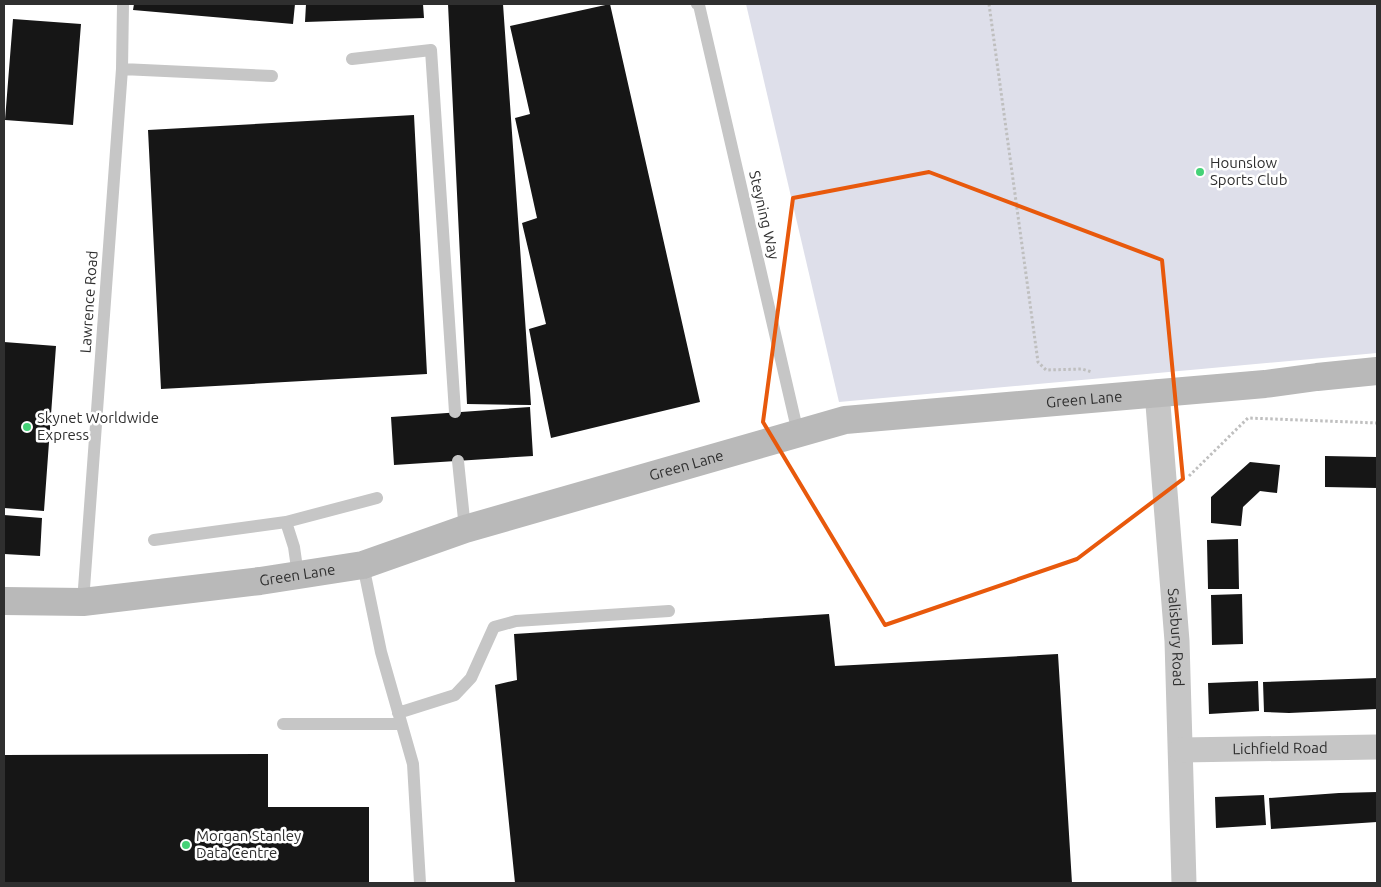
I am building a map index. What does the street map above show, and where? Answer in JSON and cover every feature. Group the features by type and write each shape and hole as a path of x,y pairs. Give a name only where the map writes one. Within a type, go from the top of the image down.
{"street":[{"name":"Green Lane","path":"4,601 83,602 362,565 466,529 845,420 1265,384 1377,371"},
{"name":"Salisbury Road","path":"1157,392 1177,641 1184,883"},
{"name":"Lichfield Road","path":"1181,750 1377,747"}],"lane":[{"name":"Lawrence Road","path":"83,602 122,69 123,4"},
{"name":"Steyning Way","path":"698,4 798,433"},
{"path":"352,59 431,50 455,412"},
{"path":"122,69 272,76"},
{"path":"458,461 466,529"},
{"path":"154,540 286,522 377,498"},
{"path":"286,522 294,547 298,575"},
{"path":"362,565 381,652 413,764 420,883"},
{"path":"283,724 400,718 455,694 471,678 494,627 516,621 669,611"}],"path":[{"path":"989,4 1038,362 1046,370 1082,369 1089,371 1100,379 1109,397"},
{"path":"1166,500 1248,418 1377,424"}],"highlighted area":[{"path":"929,172 1162,260 1183,479 1077,559 885,625 763,422 793,198"}],"shaded area":[{"path":"746,4 1377,4 1377,353 839,402"}],"building":[{"path":"134,4 295,4 293,24 133,10"},
{"path":"306,4 423,4 424,18 305,22"},
{"path":"448,4 503,4 531,405 467,404"},
{"path":"610,4 700,402 551,438 529,329 546,324 522,223 537,218 515,118 530,114 510,26"},
{"path":"13,19 81,24 73,125 5,120"},
{"path":"414,115 427,374 161,389 148,130"},
{"name":"Skynet Worldwide Express","path":"4,342 56,346 44,511 4,508"},
{"path":"530,407 533,456 394,465 391,417"},
{"path":"1325,456 1377,457 1377,488 1325,487"},
{"path":"1250,462 1280,465 1277,493 1260,491 1243,507 1241,526 1211,523 1211,497"},
{"path":"4,515 42,518 40,556 4,554"},
{"path":"1238,539 1239,589 1208,589 1207,540"},
{"path":"1242,594 1243,644 1212,645 1211,595"},
{"path":"829,614 835,666 1058,654 1072,883 515,883 495,685 517,680 514,634"},
{"path":"1377,678 1377,709 1289,713 1264,712 1263,682"},
{"path":"1258,681 1259,711 1209,714 1208,683"},
{"name":"Morgan Stanley Data Centre","path":"268,754 268,807 369,807 369,883 4,883 4,755"},
{"path":"1377,792 1377,822 1271,829 1269,798"},
{"path":"1264,795 1266,825 1216,828 1215,797"}],"place":[{"name":"Hounslow Sports Club","path":"1200,172"},
{"name":"Skynet Worldwide Express","path":"27,427"},
{"name":"Morgan Stanley Data Centre","path":"186,845"}]}
